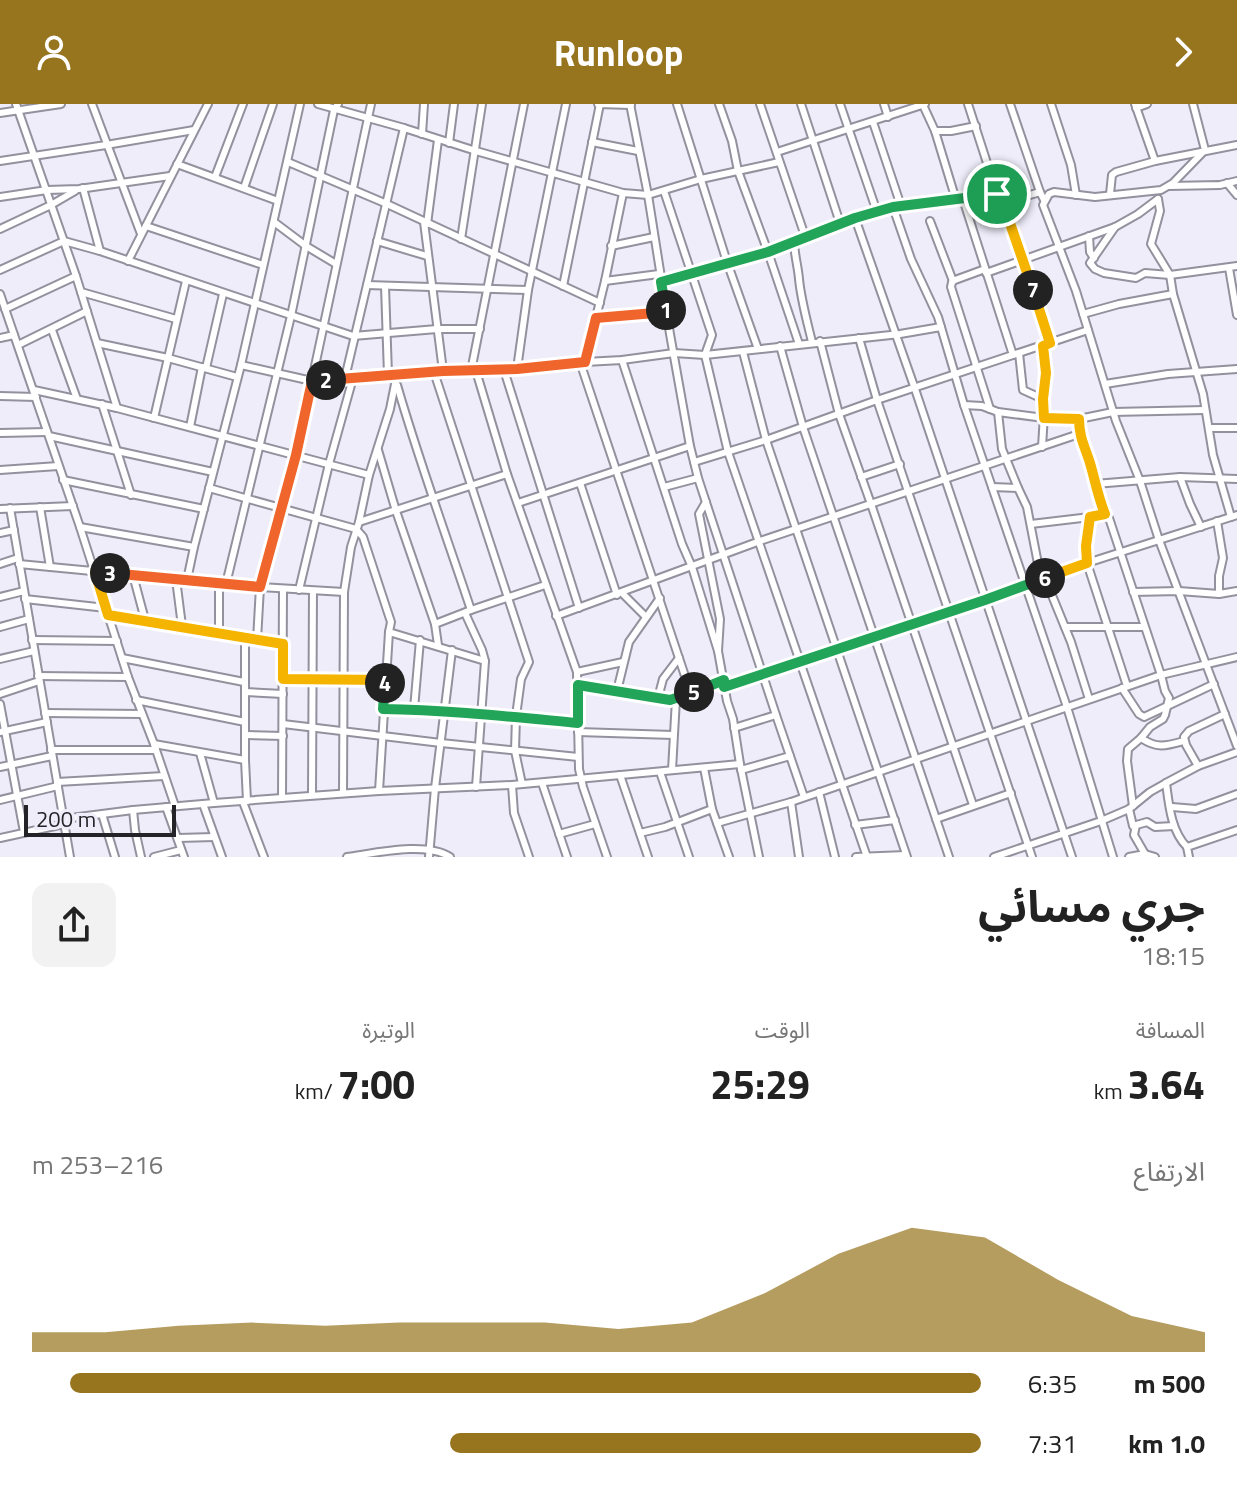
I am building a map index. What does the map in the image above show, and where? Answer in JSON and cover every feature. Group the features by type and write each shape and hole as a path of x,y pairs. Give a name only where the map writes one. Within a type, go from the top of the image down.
{"street":[{"path":"0,113 17,107 61,104"},
{"path":"92,104 141,234"},
{"path":"128,261 208,104"},
{"path":"215,177 243,104"},
{"path":"244,188 273,104"},
{"path":"187,580 241,365 300,104"},
{"path":"318,104 623,193 648,195 701,179 779,162"},
{"path":"257,640 260,587 296,455 371,104"},
{"path":"422,134 424,104"},
{"path":"449,143 454,104"},
{"path":"461,239 482,104"},
{"path":"524,104 486,289 474,371 577,672 581,778 607,857"},
{"path":"517,369 528,290 566,104"},
{"path":"563,286 599,104 631,104 690,446 723,556 804,797"},
{"path":"677,104 758,349"},
{"path":"719,104 732,141 738,171 799,344"},
{"path":"760,104 805,236"},
{"path":"801,104 840,223"},
{"path":"840,104 877,212"},
{"path":"884,104 888,117"},
{"path":"777,152 924,104 1016,354 1023,390 1043,399"},
{"path":"968,104 997,194 1023,260 1047,344 1042,447"},
{"path":"994,857 1101,821 1131,807 1150,792 1236,745 1113,412 1083,314 1045,212 1044,200 1010,104"},
{"path":"1051,104 1071,165 1076,195"},
{"path":"1147,104 1135,106 1155,161"},
{"path":"1193,104 1205,150"},
{"path":"17,107 76,276 117,408"},
{"path":"219,634 222,583 291,316 336,107"},
{"path":"873,122 911,259 941,327 964,405 1067,707 1113,857"},
{"path":"935,131 976,126"},
{"path":"345,378 404,128"},
{"path":"0,161 194,130"},
{"path":"438,140 426,223 427,256 443,371"},
{"path":"592,142 638,151"},
{"path":"1110,194 1113,173 1118,170 1237,145"},
{"path":"953,281 1115,227 1138,214 1205,150"},
{"path":"288,162 387,204 600,303"},
{"path":"177,164 278,201"},
{"path":"0,197 170,176"},
{"path":"1169,186 1237,181"},
{"path":"1227,183 1237,195"},
{"path":"0,229 81,188"},
{"path":"81,188 100,251"},
{"path":"664,191 712,335 705,355 728,452 866,857"},
{"path":"1003,203 1040,192"},
{"path":"1044,200 1054,192 1095,197 1110,194 1157,195"},
{"path":"623,193 600,303 583,362 691,694"},
{"path":"605,281 691,274 768,252 840,223 877,212 997,194"},
{"path":"578,685 676,699 837,650 1087,563 1234,516 1219,478 1210,428 1170,275 1151,244 1160,211 1157,195"},
{"path":"855,218 1072,857"},
{"path":"930,221 953,281 951,289 990,409"},
{"path":"274,222 336,264"},
{"path":"146,226 263,265"},
{"path":"1115,227 1090,265 1095,269 1136,278 1145,273 1170,275 1233,267 1237,315"},
{"path":"1089,236 1090,252 1094,258"},
{"path":"611,246 654,237"},
{"path":"794,240 799,288 812,342"},
{"path":"0,270 64,241 353,336 480,329"},
{"path":"377,241 427,256"},
{"path":"5,309 76,276"},
{"path":"154,418 186,281"},
{"path":"367,285 528,290"},
{"path":"385,286 388,375"},
{"path":"81,292 176,319"},
{"path":"0,294 128,677 175,806"},
{"path":"190,427 223,294"},
{"path":"1083,314 1173,294"},
{"path":"18,345 87,311"},
{"path":"596,318 666,312"},
{"path":"241,365 312,381 517,369 674,353 705,355 743,352 941,327"},
{"path":"52,330 77,399"},
{"path":"694,462 1088,330"},
{"path":"0,338 14,335"},
{"path":"859,338 877,400 1032,857"},
{"path":"820,341 839,414 973,805"},
{"path":"97,343 237,377"},
{"path":"780,346 803,427 949,857"},
{"path":"743,352 766,440 907,856 856,857"},
{"path":"622,360 718,651 759,857"},
{"path":"1105,384 1168,374 1237,369"},
{"path":"504,370 579,608"},
{"path":"434,372 529,662 521,679 516,716 515,751 522,784"},
{"path":"343,793 344,592 349,556 397,374"},
{"path":"299,590 353,378"},
{"path":"396,383 485,661 476,787"},
{"path":"0,396 35,394 102,404 369,475"},
{"path":"102,404 131,495"},
{"path":"964,405 1044,418 1079,419 1113,412 1205,410"},
{"path":"998,412 1002,449 1027,507 1041,579 1051,593 1065,627 1089,699"},
{"path":"1079,419 1079,434 1095,484 1169,698 1163,719 1150,727 1127,750 1133,826 1147,822 1155,827 1174,826"},
{"path":"1210,428 1237,428"},
{"path":"0,433 48,434 213,472"},
{"path":"556,616 760,541 1079,434"},
{"path":"518,503 690,446"},
{"path":"378,450 435,624 438,645"},
{"path":"861,477 900,464"},
{"path":"0,470 58,466"},
{"path":"209,488 316,518 358,526 507,474"},
{"path":"1180,477 1201,527"},
{"path":"1095,484 1180,477 1237,479"},
{"path":"664,487 698,478"},
{"path":"63,480 204,509"},
{"path":"580,483 619,594 646,617"},
{"path":"992,487 1018,488"},
{"path":"706,502 699,514 720,619 718,651"},
{"path":"0,509 73,506"},
{"path":"40,507 50,567"},
{"path":"10,508 70,857"},
{"path":"1031,524 1105,514"},
{"path":"1090,517 1087,563 1124,687 1142,717 1214,684"},
{"path":"1217,521 1223,558 1219,594"},
{"path":"358,526 391,622 379,791"},
{"path":"80,527 194,547"},
{"path":"0,533 14,530"},
{"path":"0,564 19,561 95,572 344,592"},
{"path":"133,575 145,620"},
{"path":"176,579 182,626"},
{"path":"435,624 545,585"},
{"path":"282,798 283,589"},
{"path":"0,597 24,591"},
{"path":"312,795 313,591"},
{"path":"1133,592 1219,594 1237,591"},
{"path":"617,691 629,642 660,598"},
{"path":"25,599 283,644"},
{"path":"0,627 29,619"},
{"path":"1065,627 1144,627"},
{"path":"389,632 485,661"},
{"path":"245,638 245,802 264,857"},
{"path":"32,640 117,641"},
{"path":"414,709 420,640"},
{"path":"429,853 452,650"},
{"path":"0,659 34,651"},
{"path":"717,823 791,802 1161,675 1237,657"},
{"path":"122,658 244,682"},
{"path":"658,698 661,681 679,658"},
{"path":"577,672 623,662"},
{"path":"0,694 39,678 128,677"},
{"path":"283,679 386,680"},
{"path":"245,692 283,694"},
{"path":"672,770 676,699"},
{"path":"136,700 245,722"},
{"path":"0,704 2,732 24,832"},
{"path":"383,709 516,716 578,728 673,735"},
{"path":"45,713 142,714"},
{"path":"1198,766 1184,737 1189,731 1225,714"},
{"path":"734,728 776,715"},
{"path":"2,732 47,722"},
{"path":"283,724 578,757"},
{"path":"245,735 283,736"},
{"path":"1141,738 1161,747 1184,741"},
{"path":"0,767 52,753 155,747 245,760"},
{"path":"200,753 214,803"},
{"path":"0,838 64,821 133,810 740,767 790,756"},
{"path":"704,768 712,809 729,857"},
{"path":"660,772 689,857"},
{"path":"620,775 648,857"},
{"path":"0,800 57,784 164,776"},
{"path":"542,783 565,856"},
{"path":"1166,783 1174,826 1187,847 1189,857"},
{"path":"512,785 514,813 529,857"},
{"path":"819,792 835,857"},
{"path":"936,819 1011,793"},
{"path":"1172,807 1196,809 1237,794"},
{"path":"791,802 799,857"},
{"path":"203,804 222,857"},
{"path":"154,857 182,853 166,807"},
{"path":"640,833 712,809"},
{"path":"133,810 141,857"},
{"path":"102,814 115,857"},
{"path":"855,825 895,820"},
{"path":"559,834 595,824"},
{"path":"1136,824 1134,835 1145,854"},
{"path":"1187,847 1237,830"},
{"path":"178,838 214,837"},
{"path":"347,857 411,849 443,852 450,857"},
{"path":"1129,857 1145,854 1155,857"}],"route":[{"path":"997,194 1003,203 1050,343 1043,346 1046,373 1044,418 1079,419 1079,434 1105,514 1090,517 1087,563 837,650 724,687 724,680 676,699 578,685 578,723 516,716 383,709 386,680 283,679 283,644 108,615 95,572 260,587 296,455 312,381 585,362 596,318 666,312 661,282 768,252 855,218 893,207 997,194"}]}
